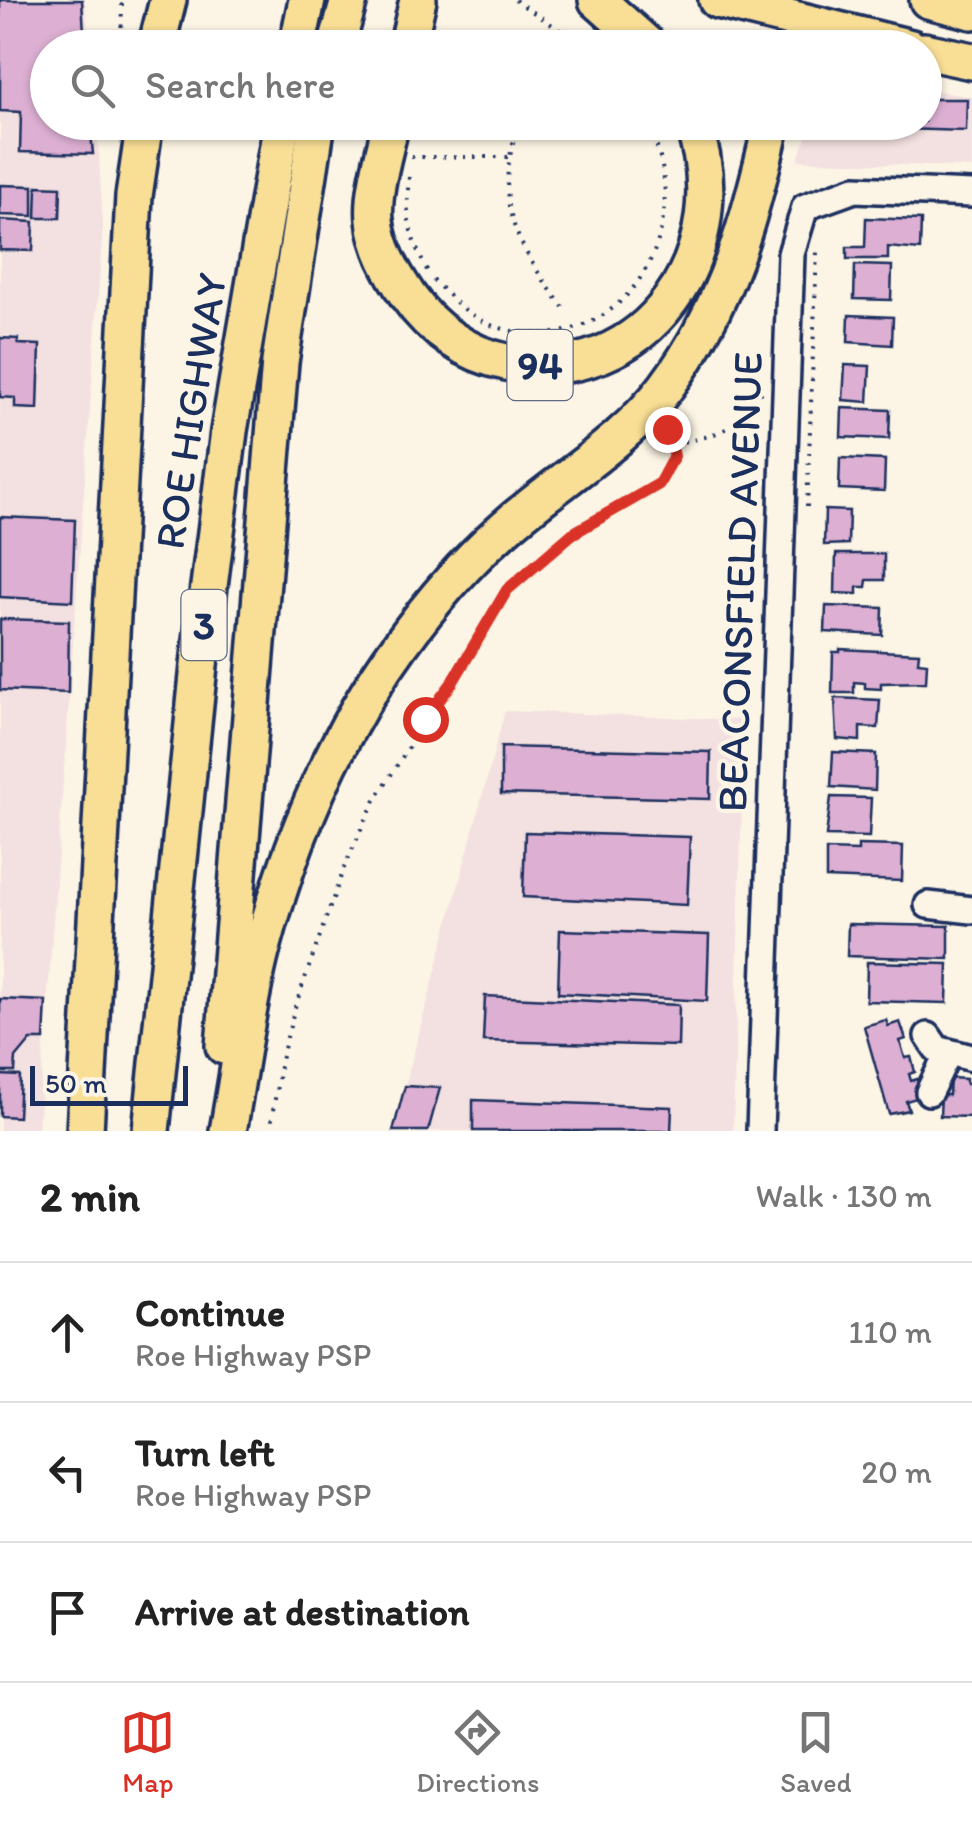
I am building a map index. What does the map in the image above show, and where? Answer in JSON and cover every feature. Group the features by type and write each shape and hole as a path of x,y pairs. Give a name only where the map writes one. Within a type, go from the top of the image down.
{"highway":[{"path":"156,0 156,30"},
{"path":"160,30 168,0"},
{"path":"301,30 307,0"},
{"path":"341,30 349,0"},
{"path":"411,30 418,0"},
{"path":"597,0 630,30"},
{"path":"717,0 780,22 820,30"},
{"path":"928,0 972,11"},
{"path":"942,55 972,63"},
{"path":"942,61 972,63"},
{"path":"85,1131 134,196 142,140"},
{"name":"ROE HIGHWAY","path":"150,1131 224,468 279,140"},
{"name":"ROE HIGHWAY","path":"218,1131 280,362 314,140"},
{"name":"94","path":"388,140 374,214 378,241 393,274 420,314 468,348 493,359 547,366 591,359 612,350 645,328 674,298 694,255 705,213 704,174 696,140"},
{"path":"228,1131 260,956 293,845 347,729 400,645 447,586 501,530 600,453 664,390 724,292 747,230 768,140"}],"street":[{"name":"BEACONSFIELD AVENUE","path":"760,1131 791,254 805,207 855,189 972,194"},
{"path":"928,905 972,910"},
{"path":"928,1036 938,1049 960,1056 929,1092"}],"path":[{"path":"121,30 122,0"},
{"path":"515,0 562,30"},
{"path":"515,140 505,182 507,208 529,261 563,306"},
{"path":"409,174 405,210 412,242 431,278 458,305 492,325 531,333 571,330 596,320 622,302 642,275 664,224 666,192 662,161 653,140"},
{"path":"411,157 511,157"},
{"path":"807,520 818,244"},
{"path":"673,443 742,421 758,402 764,386"},
{"path":"270,1131 281,1060 295,1007 343,870 374,802 507,590 572,534 659,484 674,456 667,429"}],"shaded area":[{"path":"0,0 85,0 88,30 30,30 30,140 98,140 103,227 38,1131 0,1131"},
{"path":"942,92 972,97 972,168 798,160 805,140 942,140"},
{"path":"505,711 744,720 733,1131 393,1131"}],"building":[{"path":"0,0 82,0 84,30 30,30 30,140 92,140 93,154 20,152 21,112 0,111"},
{"path":"942,99 967,99 966,131 942,130"},
{"path":"0,185 33,186 33,216 0,215"},
{"path":"37,186 61,187 60,218 36,218"},
{"path":"866,218 921,220 920,250 888,247 888,259 847,259 847,247 865,247"},
{"path":"0,220 34,222 33,251 0,250"},
{"path":"855,265 892,266 891,300 854,299"},
{"path":"849,315 893,317 892,345 848,342"},
{"path":"0,338 40,345 38,409 15,408 15,398 0,397"},
{"path":"845,365 870,366 868,402 843,400"},
{"path":"842,408 890,410 889,439 841,437"},
{"path":"840,458 885,460 884,491 839,489"},
{"path":"825,510 849,511 848,544 824,545"},
{"path":"0,517 75,520 72,601 0,597"},
{"path":"836,554 884,554 884,580 867,580 866,587 857,587 857,594 835,593"},
{"path":"826,606 883,608 882,635 825,632"},
{"path":"0,619 69,621 68,693 0,690"},
{"path":"840,649 919,653 918,662 927,663 926,682 881,683 881,689 865,688 865,683 854,682 854,693 832,693 833,652"},
{"path":"835,698 880,700 878,728 860,727 860,741 837,739"},
{"path":"501,747 711,752 710,799 501,794"},
{"path":"833,752 876,754 875,790 831,787"},
{"path":"831,797 871,798 869,837 826,836"},
{"path":"525,832 690,837 687,905 523,897"},
{"path":"858,845 903,846 902,881 826,878 826,850 858,851"},
{"path":"848,924 949,926 949,959 847,956"},
{"path":"560,930 709,935 707,1001 558,993"},
{"path":"867,962 948,964 947,1003 866,1001"},
{"path":"485,996 679,1005 678,1046 483,1041"},
{"path":"0,999 46,1001 44,1040 31,1040 16,1058 15,1072 0,1072"},
{"path":"886,1020 888,1026 900,1022 906,1039 900,1041 905,1058 911,1057 915,1072 909,1074 911,1081 917,1079 923,1096 906,1101 909,1110 889,1114 864,1026"},
{"path":"0,1075 20,1076 18,1117 0,1116"},
{"path":"950,1078 966,1079 966,1084 972,1084 972,1117 940,1116 941,1095 949,1095"},
{"path":"405,1086 440,1088 428,1131 393,1131"},
{"path":"473,1100 672,1107 671,1131 473,1131"}],"route":[{"path":"425,719 452,683 507,590 572,534 659,484 674,456 667,429"}]}
